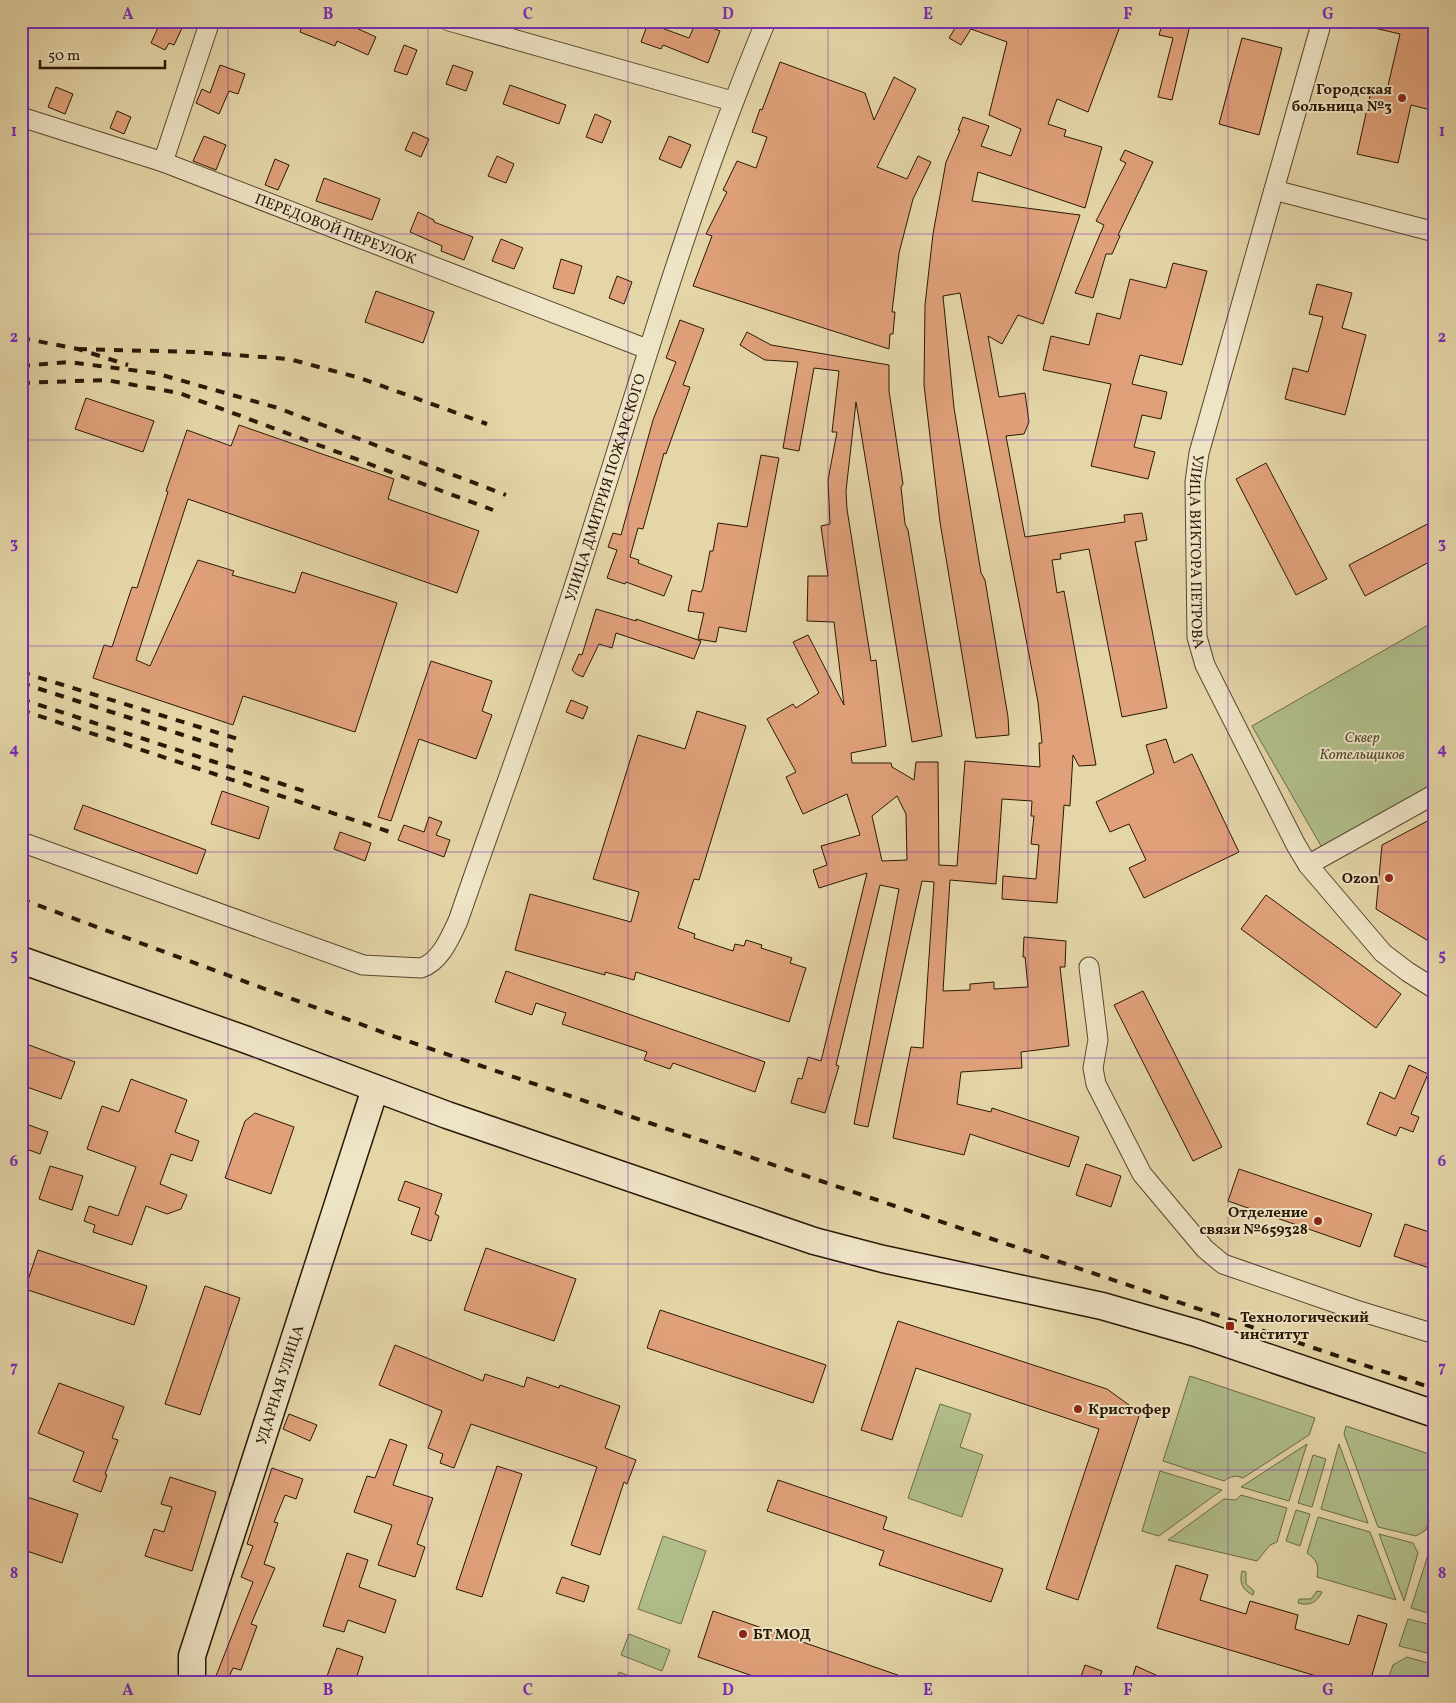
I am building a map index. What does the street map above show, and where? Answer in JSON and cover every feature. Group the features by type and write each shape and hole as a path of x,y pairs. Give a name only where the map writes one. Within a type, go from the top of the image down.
{"main road":[{"path":"21,960 247,1040 375,1089 684,1198 814,1241 883,1259 1111,1308 1196,1333 1435,1414"},
{"name":"УДАРНАЯ УЛИЦА","path":"192,1682 192,1656 375,1089"}],"street":[{"path":"163,162 210,21"},
{"path":"449,21 732,100"},
{"name":"УЛИЦА ДМИТРИЯ ПОЖАРСКОГО","path":"21,842 363,965 422,968 428,966 441,952 458,922 573,589 647,349 732,100 766,21"},
{"name":"УЛИЦА ВИКТОРА ПЕТРОВА","path":"1322,21 1196,466 1197,637 1209,674 1308,865 1383,953 1408,972 1435,988"},
{"name":"ПЕРЕДОВОЙ ПЕРЕУЛОК","path":"21,117 163,162 647,349"},
{"path":"1274,190 1435,232"},
{"path":"1308,865 1435,794"},
{"path":"1089,967 1098,1040 1093,1068 1096,1084 1142,1174 1205,1249 1223,1264 1356,1310 1435,1334"}],"green space":[{"name":"Сквер Котельщиков","path":"1435,621 1435,788 1324,851 1252,726"},
{"path":"1190,1376 1315,1418 1309,1435 1243,1478 1233,1476 1224,1481 1163,1461"},
{"path":"940,1404 971,1414 960,1447 983,1455 962,1517 908,1498"},
{"path":"1346,1426 1435,1456 1435,1501 1426,1530 1416,1536 1378,1527 1344,1434"},
{"path":"1307,1444 1289,1501 1241,1487"},
{"path":"1339,1444 1368,1523 1321,1509"},
{"path":"1313,1455 1326,1459 1312,1507 1298,1503"},
{"path":"1160,1471 1222,1490 1159,1536 1142,1531"},
{"path":"1241,1495 1287,1508 1277,1542 1270,1545 1257,1561 1168,1540 1224,1499 1236,1500"},
{"path":"1296,1510 1310,1514 1300,1546 1286,1541"},
{"path":"1318,1517 1370,1532 1396,1600 1317,1577 1318,1569 1316,1563 1307,1553"},
{"path":"1379,1534 1413,1543 1418,1553 1404,1601"},
{"path":"663,1536 706,1551 681,1624 638,1609"},
{"path":"1435,1552 1435,1615 1411,1608 1428,1555"},
{"path":"1242,1571 1246,1572 1246,1584 1254,1591 1253,1595 1246,1591 1242,1585"},
{"path":"1317,1591 1322,1592 1315,1601 1309,1604 1298,1603 1299,1599 1311,1599"},
{"path":"1408,1619 1435,1626 1435,1655 1399,1646"},
{"path":"629,1634 670,1650 662,1671 621,1655"},
{"path":"1407,1657 1435,1665 1435,1682 1387,1682 1393,1665"},
{"path":"619,1672 645,1682 616,1682"}],"building":[{"path":"161,21 172,21 183,26 174,45 169,43 165,50 151,43"},
{"path":"304,21 341,21 376,37 368,55 337,41 335,46 300,32"},
{"path":"953,21 1122,21 1088,112 1057,99 1048,124 1066,130 1064,136 1102,147 1085,208 978,172 972,201 1080,215 1043,324 1018,315 1002,344 988,336 999,397 1025,393 1029,422 1024,434 1006,436 1025,537 1125,522 1124,515 1142,513 1147,540 1135,542 1167,708 1122,717 1089,549 1060,554 1061,559 1052,560 1057,593 1064,591 1096,765 1079,766 1073,755 1070,806 1064,805 1057,903 1002,899 1003,876 1036,879 1039,845 1031,844 1034,816 1031,816 1032,801 1002,799 996,884 950,880 943,991 970,990 970,984 994,982 994,989 1028,987 1025,957 1023,957 1024,937 1066,941 1065,967 1060,967 1069,1046 1021,1052 1022,1068 961,1072 957,1104 991,1112 992,1108 1079,1137 1069,1167 970,1134 964,1155 893,1138 911,1047 923,1048 934,882 922,881 868,1127 854,1124 899,889 880,885 836,1065 839,1066 825,1113 791,1103 798,1078 802,1079 808,1057 821,1061 867,873 819,888 813,870 827,865 821,846 860,835 847,794 803,814 786,777 796,772 767,719 793,704 796,708 819,693 793,642 808,635 844,705 834,622 807,621 808,576 828,576 821,526 830,524 828,480 837,432 832,432 839,371 814,368 799,451 783,448 798,362 765,360 751,352 740,345 747,332 771,345 889,365 889,391 903,484 901,487 905,524 908,530 942,736 912,742 856,402 846,491 847,509 871,661 876,660 886,746 851,753 852,763 891,763 892,767 914,780 916,762 938,762 939,865 957,866 965,761 1040,767 1039,743 1042,743 1038,702 960,293 943,296 954,408 981,573 985,580 1008,717 1009,735 976,738 940,522 924,385 925,305 933,234 946,162 960,130 958,130 963,117 989,126 981,146 1011,156 1021,129 989,115 1007,42 971,29 961,45 949,38 957,25","holes":["897,796 906,814 907,860 882,861 872,816"]},
{"path":"1163,21 1191,21 1172,100 1158,97 1173,38 1159,35"},
{"name":"Городская больница №3","path":"1370,21 1426,21 1425,26 1435,28 1435,111 1411,105 1398,163 1357,154 1372,87 1387,90 1400,34 1370,27"},
{"path":"696,22 720,31 708,63 663,45 661,49 641,42 648,23 689,38"},
{"path":"1242,38 1282,48 1259,135 1219,124"},
{"path":"404,45 417,50 407,75 394,71"},
{"path":"780,62 865,93 874,120 894,77 916,89 877,167 907,179 918,156 931,162 913,199 899,253 892,312 895,312 893,334 890,334 889,349 693,286 712,236 706,234 727,192 723,190 737,161 756,168 767,137 752,132"},
{"path":"220,65 245,74 238,94 229,91 219,114 196,103 202,89 210,93"},
{"path":"453,65 473,72 466,91 446,84"},
{"path":"510,85 566,105 559,124 503,104"},
{"path":"56,87 73,94 65,114 48,107"},
{"path":"117,111 131,117 124,134 110,128"},
{"path":"595,114 611,121 602,143 586,137"},
{"path":"413,132 429,139 421,157 405,150"},
{"path":"204,136 226,145 216,170 193,161"},
{"path":"669,136 691,145 681,168 659,159"},
{"path":"1125,150 1153,162 1118,235 1120,236 1112,254 1106,254 1093,298 1075,293 1104,225 1096,221 1126,163 1120,160"},
{"path":"497,156 514,164 506,183 488,176"},
{"path":"275,159 289,165 278,190 265,185"},
{"path":"324,178 380,199 372,220 316,201"},
{"path":"418,212 434,220 434,222 473,237 464,260 441,251 442,246 410,232"},
{"path":"501,239 523,248 514,269 492,261"},
{"path":"561,259 582,266 574,294 553,288"},
{"path":"1173,263 1207,271 1182,365 1140,355 1132,384 1167,392 1161,419 1142,415 1134,447 1155,452 1148,479 1091,466 1111,384 1043,370 1051,336 1089,345 1097,313 1120,319 1130,279 1166,288"},
{"path":"617,276 632,282 624,304 609,298"},
{"path":"1317,284 1352,293 1342,328 1366,335 1345,415 1285,399 1293,368 1308,372 1323,317 1309,314"},
{"path":"376,291 434,312 423,343 365,322"},
{"path":"680,320 704,329 683,385 690,387 666,454 664,453 643,529 638,528 630,557 639,560 638,563 672,576 664,596 626,582 625,584 607,578 617,550 608,547 613,533 621,535 653,420 676,362 666,358"},
{"path":"86,398 154,421 143,452 75,429"},
{"path":"239,425 394,479 388,499 479,531 457,593 188,499 136,660 150,666 198,560 234,571 232,575 295,593 302,572 397,603 355,732 243,696 233,725 93,678 104,645 112,647 132,587 137,588 168,492 166,491 187,430 231,446"},
{"path":"761,455 779,458 746,632 719,627 716,642 698,639 704,613 688,611 692,590 701,592 703,588 718,523 747,527"},
{"path":"1266,463 1327,579 1296,595 1236,479"},
{"path":"1435,520 1435,559 1365,596 1349,565"},
{"path":"596,609 636,621 636,619 701,641 694,659 616,633 612,648 599,644 583,677 576,674 572,670 579,654 582,655"},
{"path":"431,661 492,681 482,711 492,715 476,759 419,739 391,821 378,817"},
{"path":"571,700 588,707 583,719 566,712"},
{"path":"697,711 746,726 699,880 694,879 678,928 695,934 694,938 733,951 735,944 744,946 746,940 762,945 761,948 792,958 790,963 806,968 789,1022 636,972 634,980 605,972 605,975 515,950 530,894 631,922 639,892 593,879 638,735 685,749"},
{"path":"1166,739 1174,763 1192,754 1239,852 1144,898 1129,868 1146,860 1129,824 1110,832 1096,802 1154,773 1146,745"},
{"path":"222,791 269,807 259,839 211,824"},
{"path":"83,805 206,850 197,874 74,829"},
{"path":"429,817 442,822 436,835 450,840 444,857 398,840 404,825 424,832"},
{"path":"1435,817 1435,869 1427,892 1435,897 1435,945 1376,909 1382,845"},
{"path":"340,832 371,843 365,861 334,849"},
{"path":"1266,895 1401,994 1376,1028 1241,929"},
{"path":"506,971 765,1062 755,1092 673,1063 670,1069 644,1060 647,1052 562,1024 566,1013 536,1003 532,1015 495,1002"},
{"path":"1143,991 1222,1147 1193,1161 1114,1005"},
{"path":"21,1042 75,1062 61,1099 21,1085"},
{"path":"1409,1065 1428,1074 1411,1114 1419,1117 1413,1132 1400,1127 1396,1136 1367,1124 1380,1092 1395,1099"},
{"path":"131,1079 187,1100 175,1132 199,1141 192,1161 171,1154 160,1184 187,1195 181,1209 167,1214 146,1206 132,1245 93,1232 95,1225 84,1221 89,1206 118,1216 136,1167 87,1149 102,1106 119,1112"},
{"path":"255,1113 294,1127 271,1194 225,1178 245,1121"},
{"path":"21,1122 48,1132 40,1154 21,1147"},
{"path":"1086,1164 1121,1176 1111,1207 1076,1195"},
{"path":"50,1166 83,1176 72,1210 39,1199"},
{"path":"1239,1169 1372,1214 1360,1247 1228,1201"},
{"path":"405,1181 442,1194 435,1214 439,1216 431,1241 411,1234 420,1208 398,1200"},
{"path":"1405,1224 1435,1234 1435,1270 1394,1256"},
{"path":"486,1248 576,1279 554,1341 464,1310"},
{"path":"38,1250 147,1286 134,1325 25,1289"},
{"path":"205,1286 240,1298 200,1415 165,1404"},
{"path":"660,1310 826,1365 813,1403 647,1348"},
{"path":"898,1321 1107,1389 1140,1413 1078,1600 1046,1589 1099,1429 916,1368 892,1440 861,1430"},
{"path":"395,1345 483,1381 485,1374 524,1387 527,1377 559,1388 560,1385 620,1406 605,1448 636,1460 627,1484 624,1482 600,1555 571,1545 597,1467 471,1424 454,1468 440,1463 443,1454 428,1448 442,1411 379,1385"},
{"path":"59,1383 124,1407 112,1438 118,1440 105,1474 107,1475 101,1492 73,1481 84,1452 38,1433"},
{"path":"289,1414 317,1425 310,1441 283,1429"},
{"path":"390,1439 407,1445 393,1485 433,1498 417,1544 425,1547 415,1577 378,1565 392,1525 354,1512 367,1476 375,1478"},
{"path":"497,1466 522,1474 482,1597 456,1589"},
{"path":"272,1468 303,1479 296,1499 285,1495 274,1522 278,1523 264,1564 275,1568 251,1624 257,1626 241,1670 233,1668 228,1679 216,1676 253,1582 241,1577 253,1546 247,1544"},
{"path":"170,1477 216,1492 192,1571 145,1556 154,1529 164,1532 172,1507 161,1504"},
{"path":"778,1480 887,1517 883,1529 1003,1569 991,1602 879,1565 884,1551 767,1511"},
{"path":"21,1495 78,1514 62,1563 21,1549"},
{"path":"347,1553 368,1560 359,1587 396,1600 385,1633 348,1620 344,1632 323,1626"},
{"path":"1176,1565 1208,1575 1200,1600 1246,1614 1250,1601 1298,1615 1295,1629 1349,1645 1358,1615 1387,1624 1370,1682 1336,1682 1157,1628"},
{"path":"562,1577 589,1586 584,1602 556,1593"},
{"name":"БТ МОД","path":"713,1611 912,1680 911,1682 770,1682 698,1657"},
{"path":"337,1648 363,1657 355,1682 325,1682"},
{"path":"1085,1665 1102,1671 1098,1682 1079,1682"},
{"path":"1136,1666 1171,1682 1131,1682"}],"railway":[{"path":"21,338 78,349 128,365"},
{"path":"78,349 194,352 289,359 360,378 487,424"},
{"path":"21,366 68,362 155,373 278,408 506,495"},
{"path":"21,383 106,380 179,393 493,510"},
{"path":"21,672 238,739"},
{"path":"21,683 233,751"},
{"path":"21,699 307,792"},
{"path":"21,710 393,833"},
{"path":"21,899 390,1035 1435,1389"}],"place":[{"name":"Городская больница №3","path":"1402,98"},
{"name":"Ozon","path":"1389,878"},
{"name":"Отделение связи №659328","path":"1318,1221"},
{"name":"Технологический институт","path":"1230,1326"},
{"name":"Кристофер","path":"1078,1409"},
{"name":"БТ МОД","path":"743,1634"}]}
